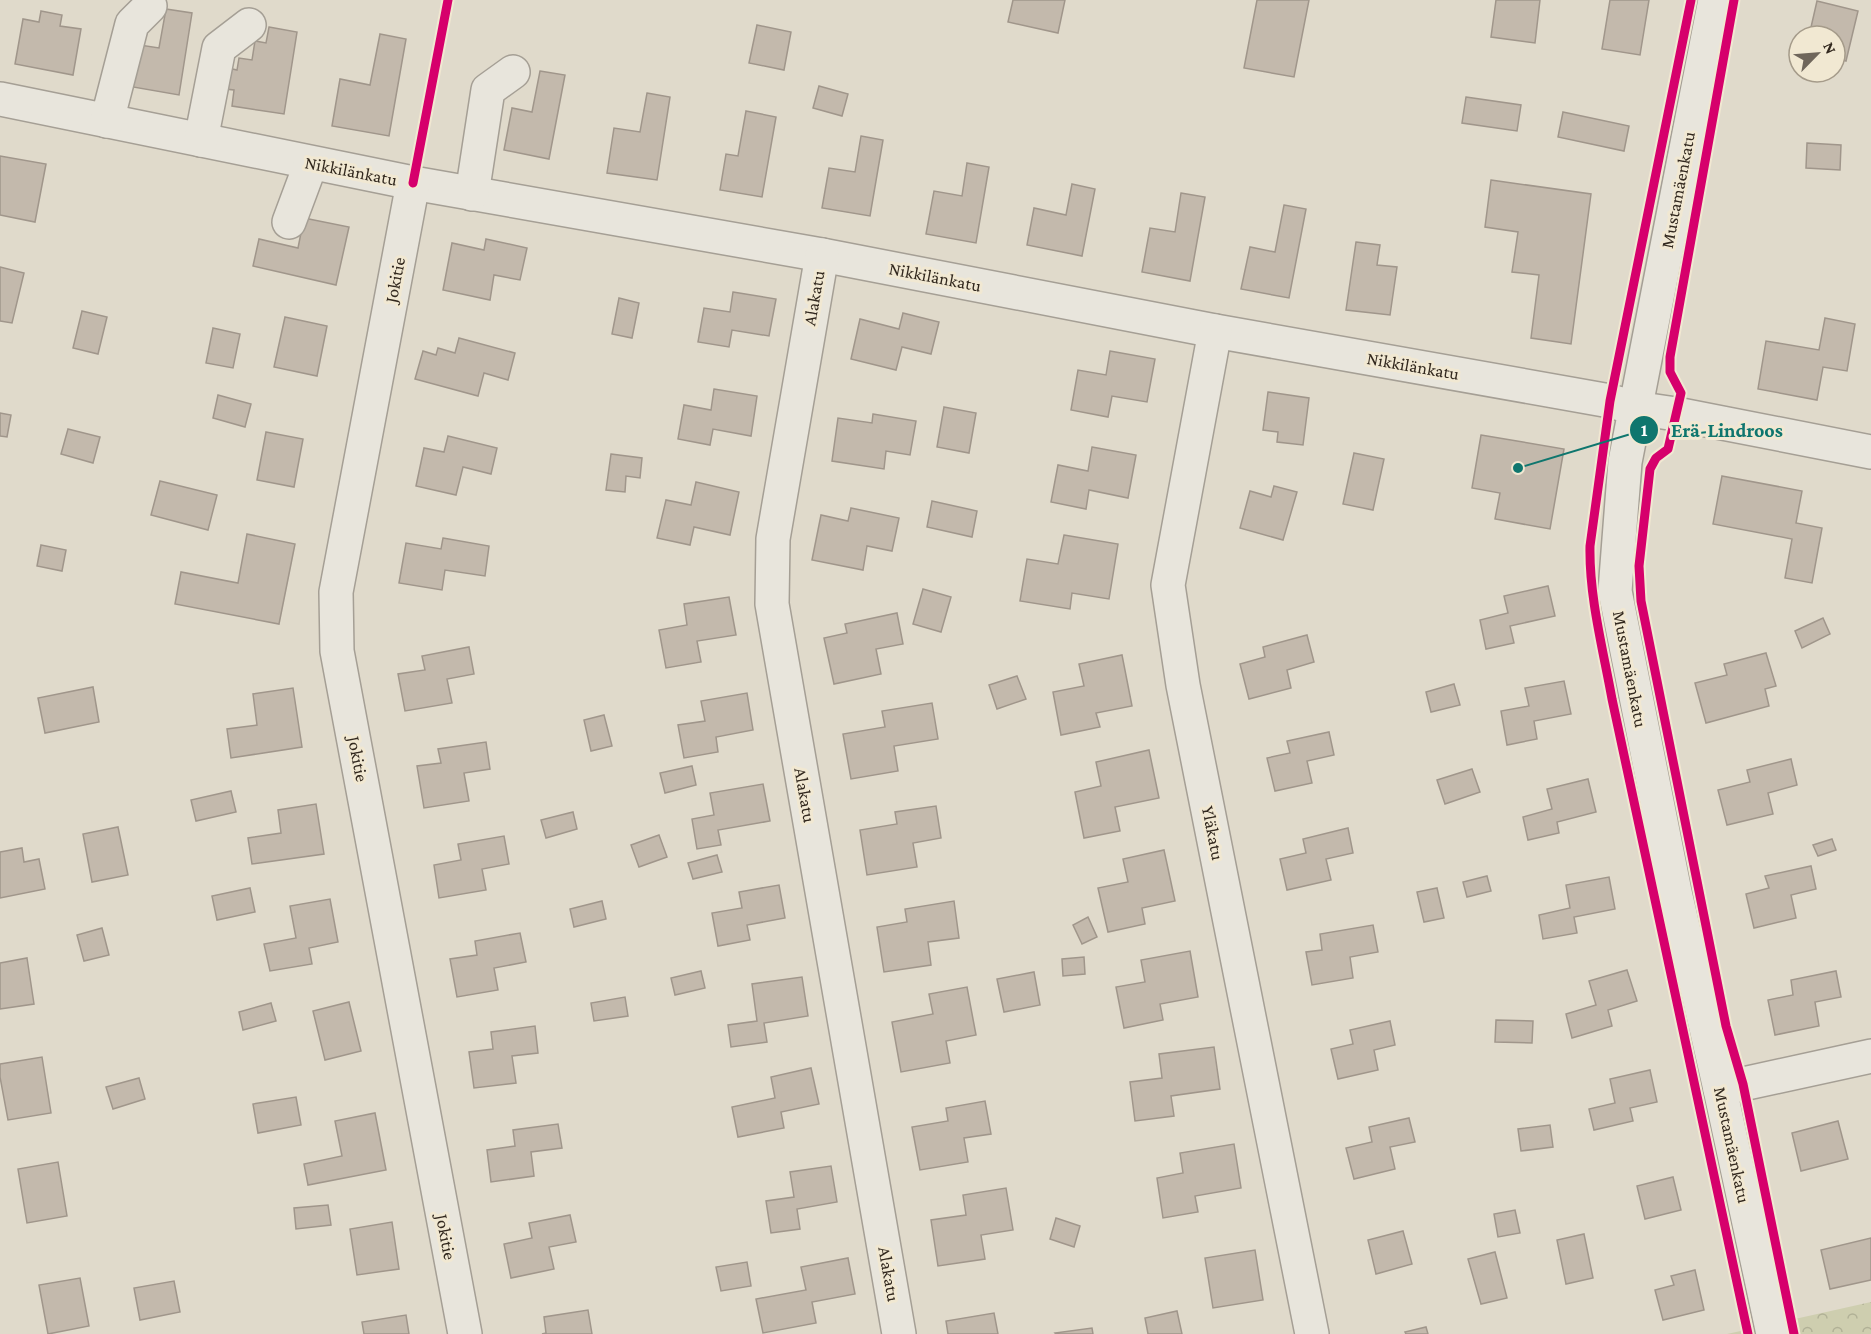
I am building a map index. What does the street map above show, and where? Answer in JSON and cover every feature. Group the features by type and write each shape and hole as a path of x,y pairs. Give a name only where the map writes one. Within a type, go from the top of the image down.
{"street":[{"name":"Mustamäenkatu","path":"1715,0 1625,462 1615,591 1675,892 1773,1334"},
{"path":"107,121 132,24 150,6"},
{"path":"201,140 219,48 249,25"},
{"path":"472,194 488,90 513,72"},
{"name":"Nikkilänkatu","path":"0,99 413,183 822,255 1215,331 1676,414 1871,452"},
{"path":"289,222 311,163"},
{"name":"Jokitie","path":"413,183 336,592 338,651 465,1334"},
{"name":"Alakatu","path":"822,255 773,539 772,604 899,1334"},
{"name":"Yläkatu","path":"1215,331 1168,585 1183,685 1312,1334"},
{"path":"1720,1089 1871,1056"}],"green space":[{"path":"1871,1302 1871,1334 1727,1334"}],"building":[{"path":"1013,0 1065,0 1058,33 1008,22"},
{"path":"1257,0 1309,0 1294,77 1244,68"},
{"path":"1496,0 1540,0 1535,43 1491,37"},
{"path":"1610,0 1649,0 1640,55 1602,49"},
{"path":"1817,1 1858,11 1847,57 1847,24 1812,24"},
{"path":"166,9 192,13 179,95 133,87 140,45 159,48"},
{"path":"41,11 62,15 60,26 81,29 73,75 15,64 23,19 39,22"},
{"path":"757,25 791,32 784,70 749,63"},
{"path":"269,27 297,32 284,114 232,106 234,90 225,89 228,68 237,70 239,58 252,60 255,41 266,43"},
{"path":"380,34 406,39 389,136 332,126 340,79 370,85"},
{"path":"540,71 565,75 549,159 504,150 512,108 532,112"},
{"path":"819,86 848,94 842,116 813,108"},
{"path":"647,93 670,97 657,180 607,173 614,128 640,132"},
{"path":"1466,97 1521,105 1517,131 1462,123"},
{"path":"746,111 776,117 762,197 720,190 726,154 738,156"},
{"path":"1563,112 1629,126 1624,151 1558,137"},
{"path":"861,136 883,140 870,216 822,208 829,168 855,172"},
{"path":"1807,143 1841,145 1840,170 1806,168"},
{"path":"0,156 46,164 35,222 0,215"},
{"path":"967,163 989,167 976,243 926,234 934,191 962,196"},
{"path":"1491,180 1591,194 1571,344 1531,338 1539,275 1512,272 1518,232 1485,227"},
{"path":"1072,184 1095,189 1082,256 1027,245 1034,208 1066,215"},
{"path":"1181,193 1205,197 1190,281 1142,272 1150,228 1175,232"},
{"path":"1284,205 1306,209 1289,298 1241,289 1250,247 1275,252"},
{"path":"304,218 349,227 336,285 253,266 259,239 298,248"},
{"path":"486,239 527,248 520,280 494,275 490,300 443,290 452,243 484,250"},
{"path":"1356,242 1380,245 1377,265 1397,267 1390,315 1346,310"},
{"path":"0,267 24,273 12,323 0,321"},
{"path":"733,292 776,299 769,336 732,330 729,347 698,342 704,308 730,312"},
{"path":"619,298 639,303 632,338 612,334"},
{"path":"82,311 107,317 98,354 73,348"},
{"path":"903,313 939,322 931,354 902,347 896,370 851,359 860,319 899,329"},
{"path":"285,317 327,326 317,376 274,367"},
{"path":"1825,318 1855,324 1847,371 1823,367 1817,400 1758,389 1766,341 1819,350"},
{"path":"213,328 240,334 233,368 206,363"},
{"path":"459,338 515,353 508,380 484,373 478,396 415,379 423,351 436,355 438,348 455,353"},
{"path":"1110,351 1155,359 1147,402 1112,396 1108,417 1071,410 1078,370 1106,375"},
{"path":"714,389 757,396 751,436 713,429 710,445 678,439 684,405 711,410"},
{"path":"1268,392 1309,398 1303,445 1277,442 1278,432 1263,430"},
{"path":"218,395 251,404 245,427 213,418"},
{"path":"944,407 976,413 969,453 937,447"},
{"path":"0,413 11,415 7,437 0,436"},
{"path":"873,414 916,421 910,455 886,451 884,469 832,461 838,418 872,423"},
{"path":"68,429 100,437 93,463 61,454"},
{"path":"266,432 303,439 294,487 257,480"},
{"path":"1481,435 1564,449 1550,529 1495,519 1500,493 1472,488"},
{"path":"448,436 497,448 491,474 463,467 456,495 416,486 424,448 444,452"},
{"path":"1092,447 1136,455 1128,498 1089,490 1086,509 1051,502 1058,465 1088,471"},
{"path":"1354,453 1384,459 1373,510 1343,504"},
{"path":"611,454 642,458 640,478 626,476 625,492 606,490"},
{"path":"1722,476 1802,491 1796,523 1822,528 1812,583 1785,578 1792,539 1713,524"},
{"path":"160,481 217,495 208,530 151,515"},
{"path":"696,482 739,492 730,535 694,527 690,545 657,538 666,500 691,505"},
{"path":"1274,486 1297,492 1283,540 1240,528 1250,491 1271,497"},
{"path":"932,501 977,511 972,537 927,527"},
{"path":"851,508 899,518 892,551 867,546 863,570 812,560 821,515 848,521"},
{"path":"247,534 295,544 279,624 175,604 181,572 238,583"},
{"path":"1064,535 1118,544 1109,599 1072,593 1070,609 1020,601 1027,559 1058,564"},
{"path":"443,538 489,546 485,576 445,570 442,590 399,583 406,543 441,549"},
{"path":"41,545 66,550 62,571 37,566"},
{"path":"1548,586 1555,616 1510,626 1514,643 1486,649 1480,620 1508,613 1504,596"},
{"path":"923,589 951,597 941,632 913,624"},
{"path":"729,597 736,635 697,641 701,662 666,668 659,630 687,625 684,604"},
{"path":"897,613 903,644 876,649 881,674 834,684 824,638 847,633 845,624"},
{"path":"1823,618 1830,634 1802,648 1795,631"},
{"path":"1307,635 1314,662 1287,670 1291,688 1249,699 1240,664 1265,657 1263,647"},
{"path":"469,647 474,674 447,679 452,703 405,711 398,674 425,670 422,656"},
{"path":"1766,653 1776,686 1765,689 1769,706 1706,723 1695,683 1727,675 1724,664"},
{"path":"1122,655 1132,706 1096,713 1100,727 1061,735 1053,692 1084,686 1079,664"},
{"path":"1017,676 1026,699 997,709 989,685"},
{"path":"1564,681 1571,714 1534,721 1537,739 1507,745 1501,711 1529,706 1525,688"},
{"path":"1454,684 1460,705 1431,712 1426,692"},
{"path":"93,687 99,722 45,733 38,698"},
{"path":"293,688 302,747 231,758 227,729 257,725 253,694"},
{"path":"747,693 753,730 716,737 718,752 684,758 678,725 705,721 701,701"},
{"path":"932,703 938,739 894,746 898,771 851,779 843,734 885,727 882,711"},
{"path":"604,715 612,746 591,751 584,720"},
{"path":"1329,732 1334,755 1307,761 1312,783 1275,791 1267,758 1290,753 1287,741"},
{"path":"486,742 490,769 464,773 469,801 424,808 417,766 441,763 438,749"},
{"path":"1149,750 1159,798 1115,807 1120,831 1084,838 1075,792 1101,786 1096,762"},
{"path":"1791,759 1797,785 1768,793 1773,814 1727,825 1718,790 1750,782 1747,770"},
{"path":"692,766 696,785 665,793 660,773"},
{"path":"1472,769 1480,792 1445,804 1437,780"},
{"path":"1588,779 1596,812 1557,822 1559,833 1528,840 1523,817 1552,809 1547,789"},
{"path":"763,784 770,821 718,830 721,845 697,849 692,819 714,815 710,793"},
{"path":"231,791 236,812 196,821 191,800"},
{"path":"316,804 324,854 252,864 248,838 281,833 278,810"},
{"path":"936,806 941,838 913,843 917,867 867,875 860,830 897,824 895,812"},
{"path":"573,812 577,829 546,838 541,820"},
{"path":"118,827 128,875 92,882 83,834"},
{"path":"1348,828 1353,853 1326,859 1331,880 1287,890 1280,859 1306,853 1303,839"},
{"path":"659,835 667,857 639,867 631,845"},
{"path":"504,836 509,864 482,869 486,890 439,898 434,865 461,860 458,844"},
{"path":"1832,839 1836,850 1818,856 1813,845"},
{"path":"22,848 24,862 39,859 45,889 0,898 0,852"},
{"path":"1164,850 1175,901 1142,908 1145,924 1108,932 1098,888 1128,882 1123,859"},
{"path":"717,855 722,872 693,879 688,863"},
{"path":"1811,866 1816,889 1791,895 1796,918 1754,928 1746,894 1769,888 1765,876"},
{"path":"1487,876 1491,891 1467,897 1463,882"},
{"path":"1609,877 1615,909 1574,917 1577,933 1543,939 1539,915 1570,908 1566,885"},
{"path":"779,885 785,918 747,925 750,940 718,946 712,913 742,908 739,892"},
{"path":"250,888 255,912 217,920 212,896"},
{"path":"1437,888 1444,918 1424,922 1417,892"},
{"path":"330,899 338,942 309,948 312,964 270,971 264,944 296,938 290,906"},
{"path":"602,901 606,919 574,927 570,909"},
{"path":"954,901 959,938 928,942 931,965 884,972 877,927 907,922 905,909"},
{"path":"1088,917 1097,937 1082,944 1073,925"},
{"path":"1373,925 1378,952 1350,957 1353,978 1312,985 1306,952 1322,950 1320,934"},
{"path":"102,928 109,955 84,961 77,935"},
{"path":"520,933 526,962 494,968 498,990 457,997 450,959 477,955 475,941"},
{"path":"1190,951 1198,997 1160,1004 1163,1020 1124,1028 1116,987 1145,982 1141,960"},
{"path":"1084,957 1085,974 1063,976 1062,959"},
{"path":"27,958 34,1004 0,1009 0,963"},
{"path":"1627,970 1637,1001 1608,1010 1612,1026 1572,1038 1566,1014 1596,1005 1589,981"},
{"path":"701,971 705,988 675,995 671,978"},
{"path":"1836,971 1841,997 1815,1002 1819,1026 1775,1035 1768,1000 1793,995 1791,980"},
{"path":"1034,972 1040,1005 1004,1012 997,979"},
{"path":"802,977 808,1016 764,1023 767,1042 731,1047 728,1025 757,1021 752,984"},
{"path":"967,987 976,1035 946,1041 950,1063 901,1072 892,1022 933,1014 929,994"},
{"path":"625,997 628,1016 594,1021 591,1003"},
{"path":"349,1002 361,1051 325,1060 313,1011"},
{"path":"271,1003 276,1021 243,1030 239,1012"},
{"path":"1496,1020 1533,1021 1532,1043 1495,1042"},
{"path":"1390,1021 1395,1045 1374,1050 1378,1070 1338,1079 1331,1049 1353,1044 1350,1030"},
{"path":"535,1026 538,1053 512,1056 516,1083 474,1088 469,1052 493,1049 491,1032"},
{"path":"1214,1047 1220,1089 1171,1096 1174,1116 1135,1121 1130,1082 1162,1078 1159,1054"},
{"path":"42,1057 51,1113 8,1120 0,1077 0,1064"},
{"path":"811,1068 819,1104 781,1112 784,1128 738,1137 732,1107 775,1098 771,1077"},
{"path":"1650,1070 1657,1102 1630,1108 1633,1121 1594,1130 1589,1109 1615,1103 1610,1079"},
{"path":"139,1078 145,1099 113,1109 106,1087"},
{"path":"296,1097 301,1125 258,1133 253,1104"},
{"path":"985,1101 991,1134 964,1138 968,1162 920,1170 912,1127 948,1121 946,1108"},
{"path":"375,1113 386,1170 308,1185 304,1164 342,1156 335,1121"},
{"path":"1409,1118 1415,1142 1390,1147 1395,1169 1354,1179 1346,1148 1372,1142 1369,1127"},
{"path":"1838,1121 1848,1159 1801,1171 1792,1133"},
{"path":"558,1124 562,1148 531,1152 534,1176 491,1182 487,1150 515,1146 513,1130"},
{"path":"1550,1125 1553,1147 1521,1151 1518,1129"},
{"path":"1234,1144 1241,1188 1195,1196 1198,1212 1163,1218 1157,1178 1183,1173 1180,1153"},
{"path":"58,1162 67,1216 27,1223 18,1169"},
{"path":"831,1166 837,1202 797,1209 800,1229 771,1233 766,1201 794,1197 790,1172"},
{"path":"1673,1177 1681,1210 1645,1219 1637,1186"},
{"path":"1006,1188 1013,1230 981,1235 985,1259 938,1266 931,1220 966,1215 963,1195"},
{"path":"328,1205 331,1225 296,1229 294,1208"},
{"path":"1515,1210 1520,1233 1498,1237 1494,1214"},
{"path":"570,1215 576,1242 549,1247 554,1269 511,1278 504,1244 532,1238 529,1223"},
{"path":"1056,1218 1080,1226 1074,1247 1050,1239"},
{"path":"392,1222 399,1269 357,1275 350,1229"},
{"path":"1403,1231 1412,1264 1376,1274 1368,1240"},
{"path":"1584,1234 1593,1278 1566,1284 1557,1240"},
{"path":"1871,1238 1871,1280 1830,1289 1821,1250"},
{"path":"1255,1250 1263,1300 1213,1308 1205,1258"},
{"path":"1495,1252 1507,1298 1481,1304 1468,1259"},
{"path":"848,1258 855,1294 812,1302 816,1323 763,1333 756,1299 806,1290 801,1267"},
{"path":"747,1262 751,1286 721,1291 716,1267"},
{"path":"1695,1270 1704,1310 1663,1320 1655,1290 1674,1285 1671,1276"},
{"path":"80,1278 89,1326 48,1334 39,1285"},
{"path":"174,1281 180,1312 140,1320 134,1288"},
{"path":"588,1310 592,1334 542,1334 546,1333 544,1317"},
{"path":"1177,1311 1182,1334 1148,1334 1145,1318"},
{"path":"994,1313 998,1334 948,1334 946,1321"},
{"path":"406,1315 409,1334 364,1334 362,1322"},
{"path":"1426,1327 1428,1334 1406,1334 1405,1332"},
{"path":"1092,1328 1093,1334 1055,1333"}],"cycle path":[{"path":"413,183 448,0"},
{"path":"1691,0 1610,401 1590,546 1590,565 1597,623 1612,699 1748,1334"},
{"path":"1734,0 1670,357 1670,372 1681,393 1668,449 1656,458 1650,469 1639,566 1641,601 1726,1026 1743,1084 1794,1334"}],"place":[{"name":"Erä-Lindroos","path":"1518,468"}]}
